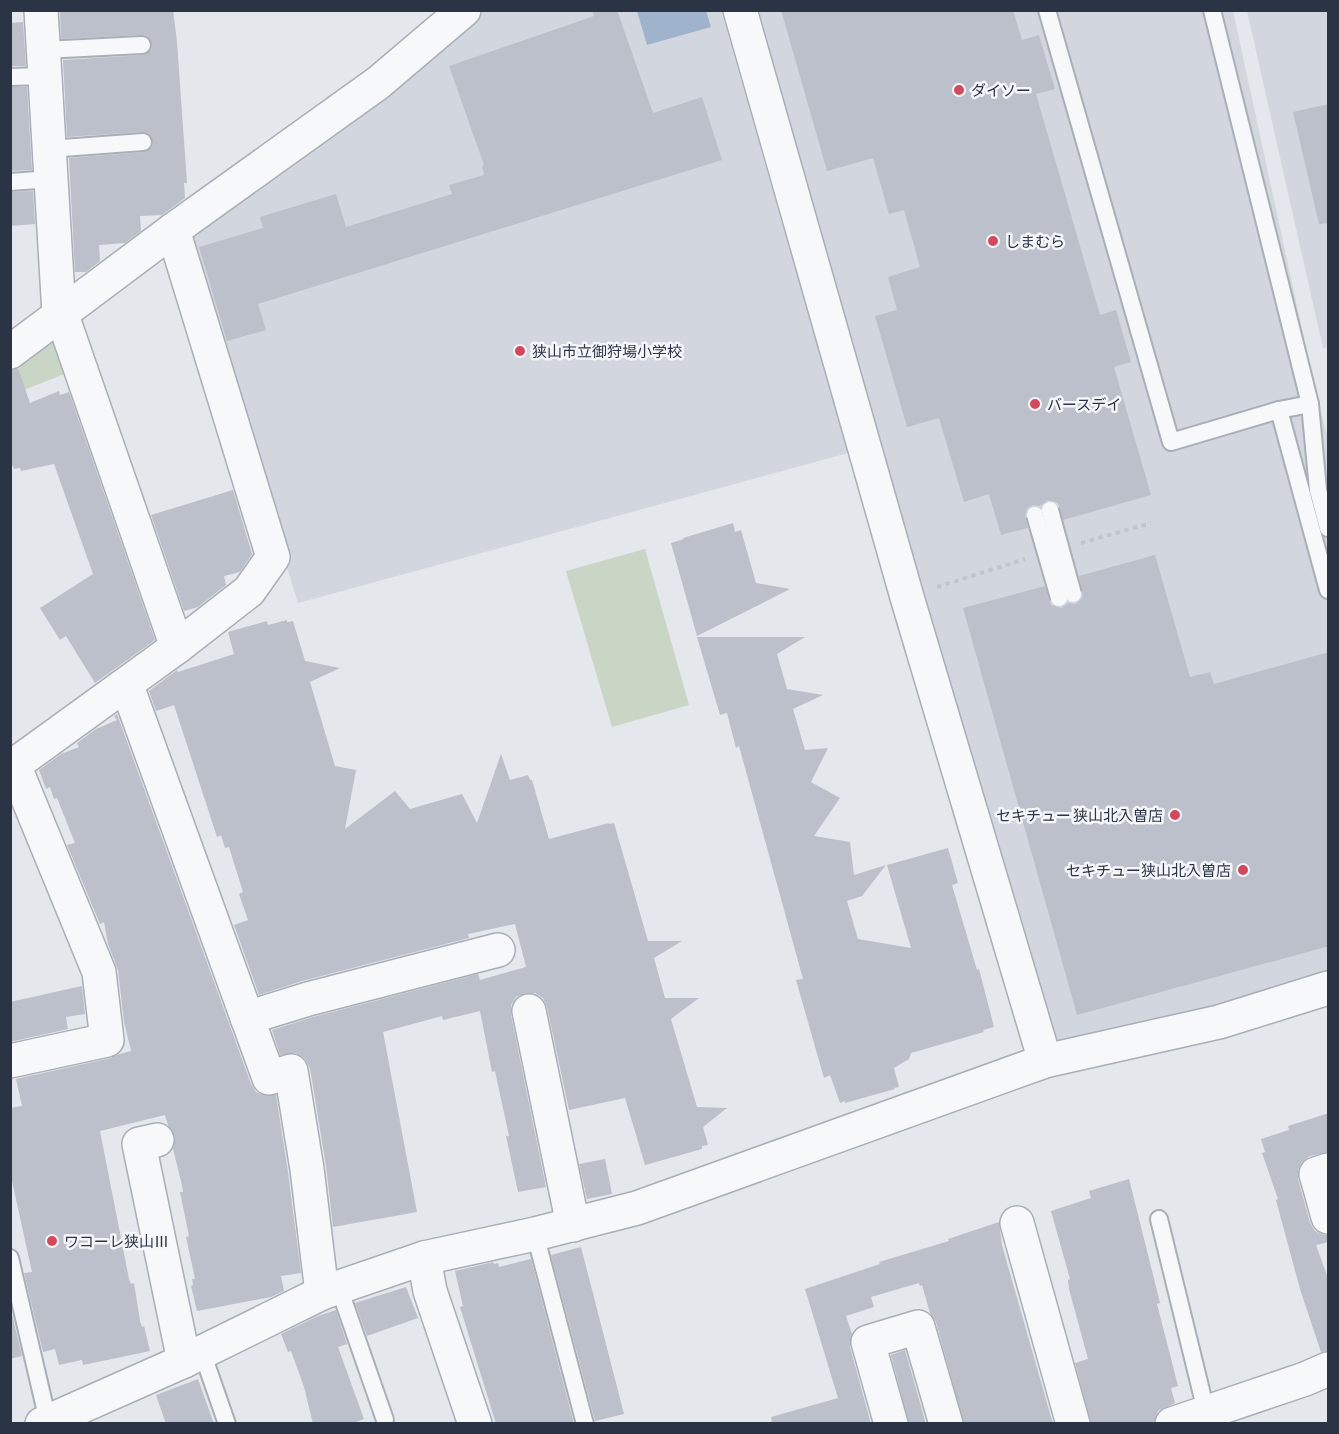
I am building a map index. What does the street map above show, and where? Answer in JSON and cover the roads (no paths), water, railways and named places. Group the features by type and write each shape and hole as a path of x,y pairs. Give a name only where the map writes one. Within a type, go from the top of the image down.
{"street":[{"path":"41,10 59,314 66,327 177,647"},
{"path":"11,354 59,314 378,83 464,10"},
{"path":"740,10 908,597 1045,1061"},
{"path":"10,1061 107,1040 99,972 12,766 177,647 249,591 273,557 173,230"},
{"path":"124,686 131,697 269,1078 291,1071 330,1290"},
{"path":"247,1018 308,999 498,950"},
{"path":"45,1422 193,1356 330,1290 424,1258 535,1234 637,1208 1045,1061 1219,1022 1329,988"},
{"path":"529,1011 573,1225"},
{"path":"157,1140 139,1144 193,1356"},
{"path":"1329,1170 1316,1174 1329,1216"},
{"path":"1017,1223 1073,1424"},
{"path":"424,1258 430,1291 475,1424"},
{"path":"891,1424 868,1342 918,1327 946,1424"},
{"path":"1172,1424 1329,1369"}],"lane":[{"path":"1047,10 1172,442 1279,410 1311,404"},
{"path":"1212,10 1311,404 1310,493 1329,590"},
{"path":"10,77 44,63 142,45"},
{"path":"10,182 50,164 143,142"},
{"path":"1279,410 1310,493 1329,528"},
{"path":"1042,513 1066,596"},
{"path":"1159,1219 1206,1411"},
{"path":"535,1234 585,1424"},
{"path":"10,1258 45,1422"},
{"path":"330,1290 385,1419"},
{"path":"193,1356 227,1424"}],"water":[{"path":"637,11 706,11 711,27 647,45"}],"place":[{"name":"ダイソー","path":"959,90"},
{"name":"しまむら","path":"993,241"},
{"name":"狭山市立御狩場小学校","path":"520,351"},
{"name":"バースデイ","path":"1035,404"},
{"name":"セキチュー 狭山北入曽店","path":"1175,815"},
{"name":"セキチュー狭山北入曽店","path":"1243,870"},
{"name":"ワコーレ狭山Ⅲ","path":"52,1241"}]}
